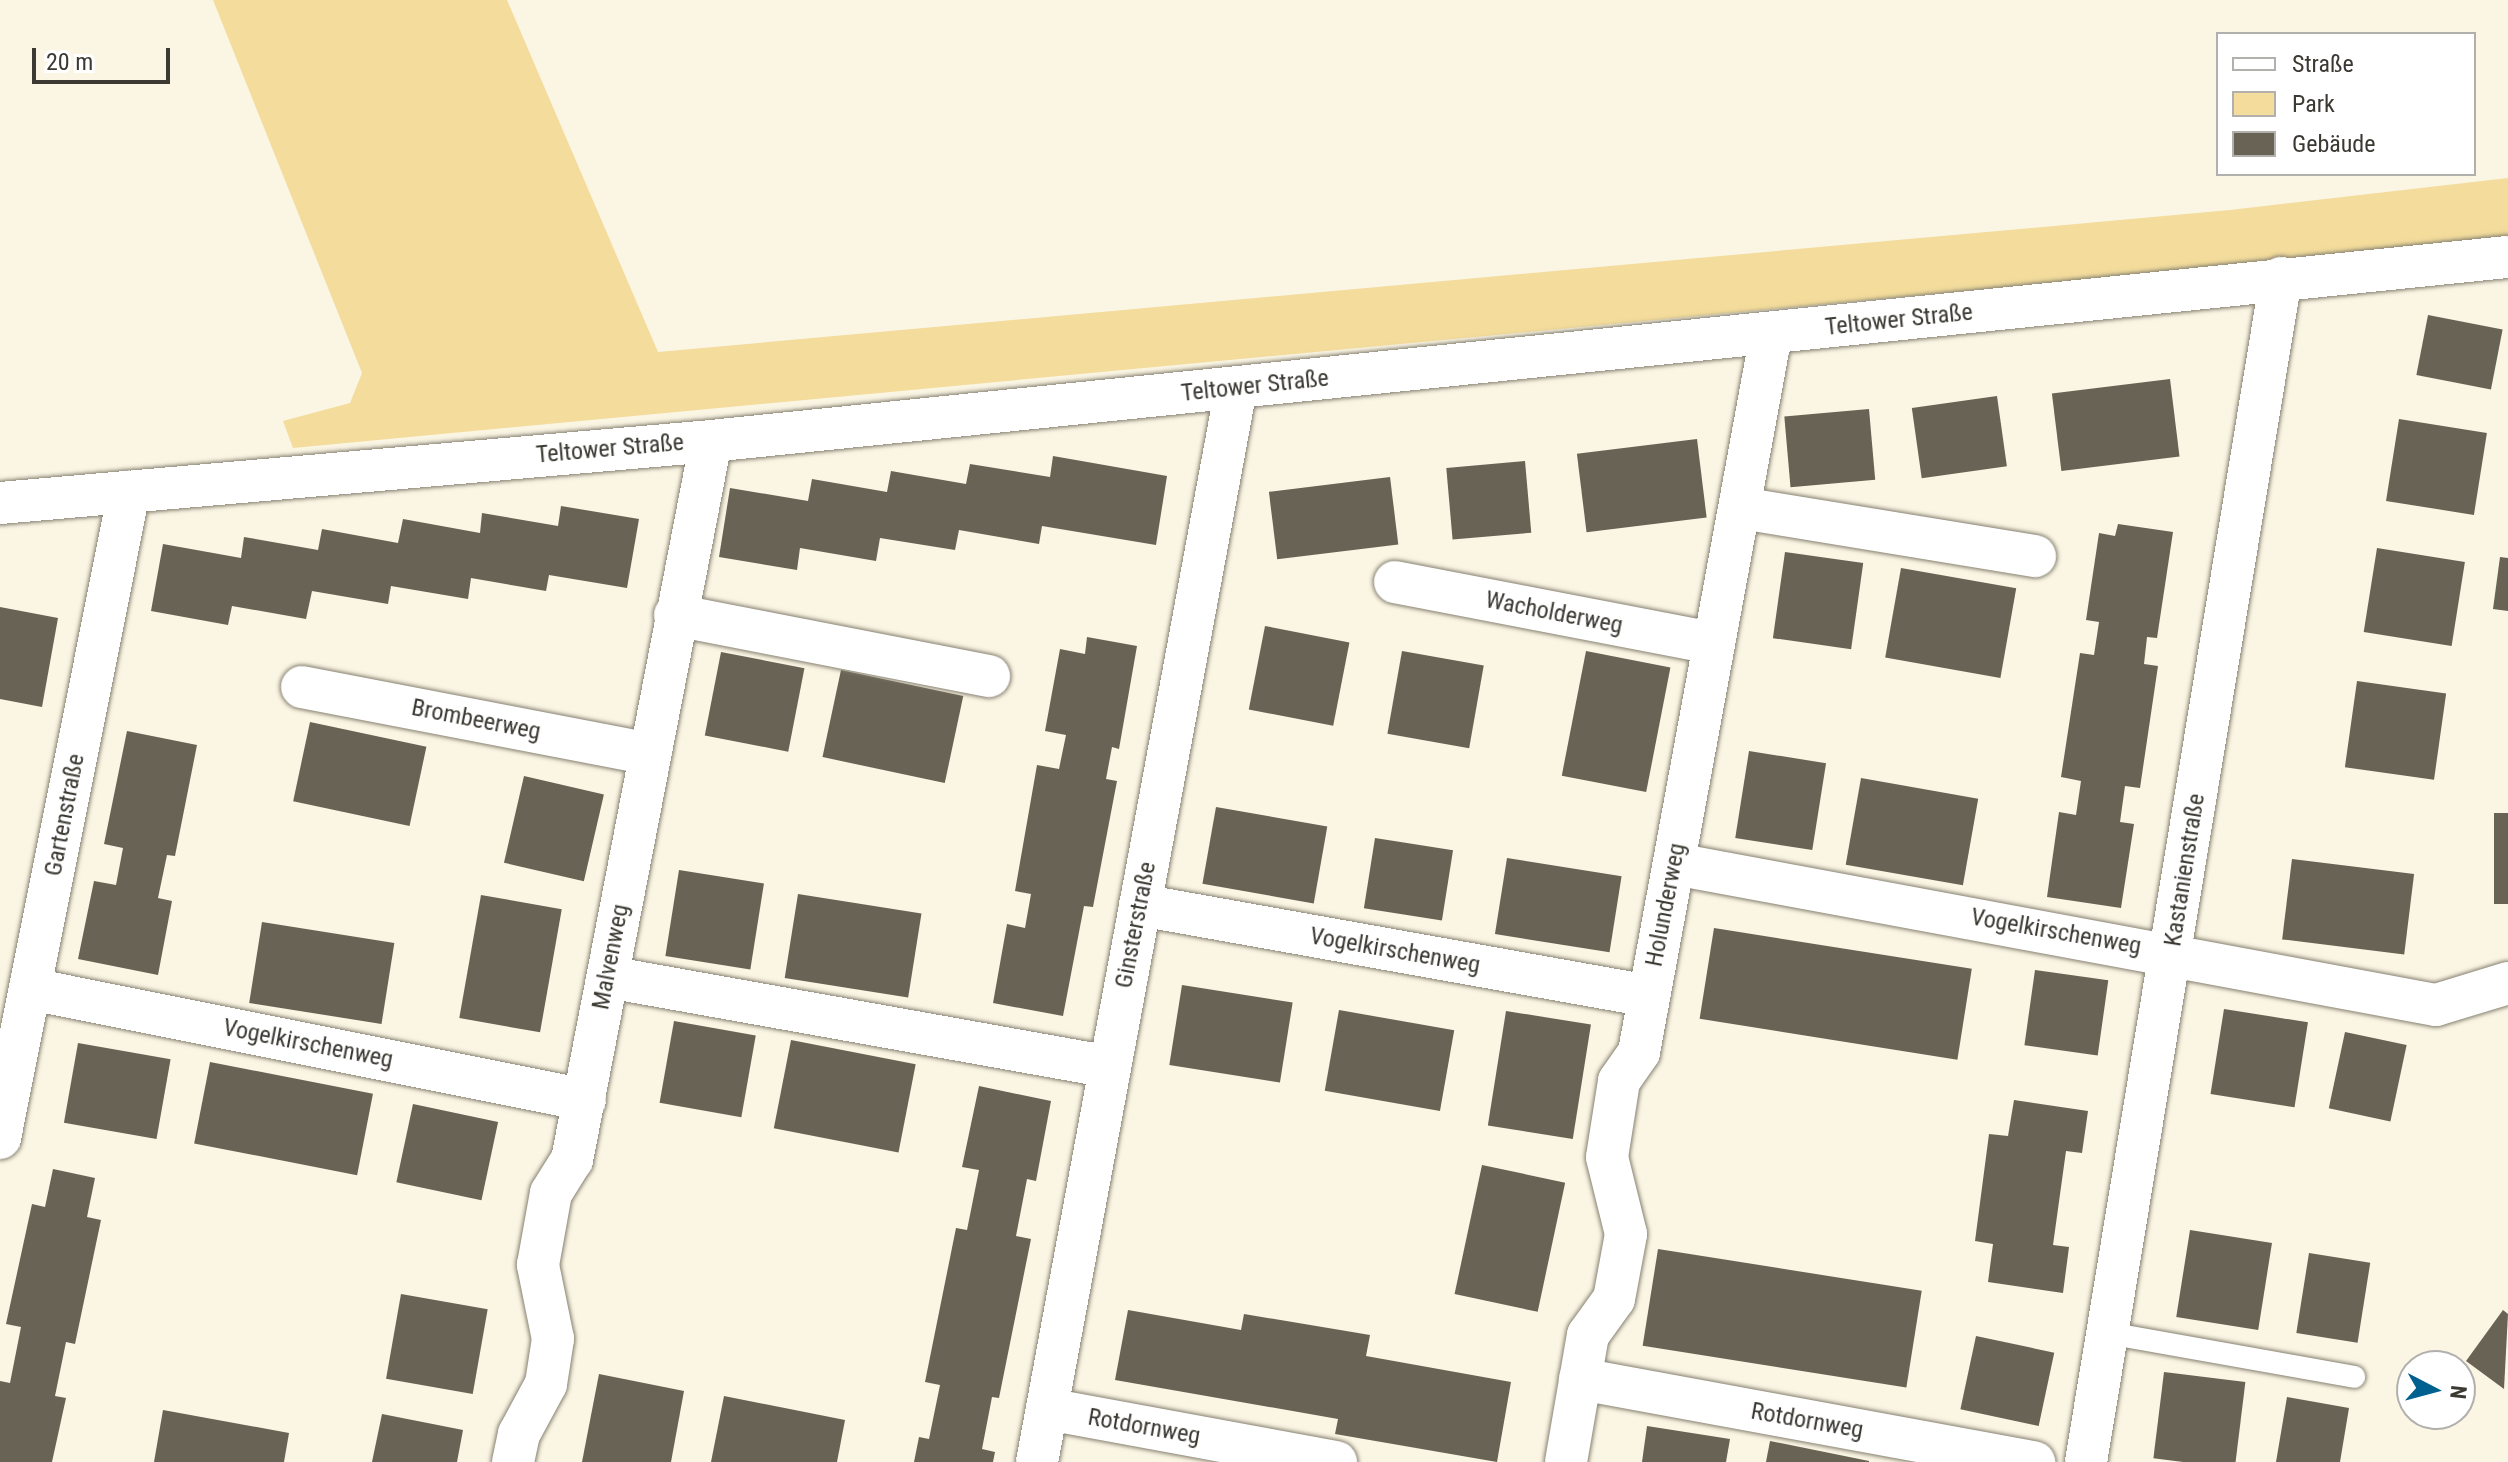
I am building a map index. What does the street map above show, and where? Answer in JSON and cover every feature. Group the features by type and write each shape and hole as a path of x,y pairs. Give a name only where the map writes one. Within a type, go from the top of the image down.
{"street":[{"name":"Teltower Straße","path":"0,503 711,441 2508,257"},
{"name":"Kastanienstraße","path":"2086,1462 2171,953 2269,326 2281,278"},
{"name":"Holunderweg","path":"1566,1462 1588,1335 1614,1299 1617,1286 1626,1234 1607,1157 1619,1081 1639,1052 1771,334"},
{"name":"Ginsterstraße","path":"1037,1462 1236,388"},
{"name":"Malvenweg","path":"513,1462 519,1434 546,1384 553,1339 538,1265 551,1193 572,1160 585,1100 675,615 711,441"},
{"name":"Gartenstraße","path":"0,1138 129,492"},
{"path":"1741,508 2035,556"},
{"name":"Wacholderweg","path":"1395,582 1713,643"},
{"path":"675,615 989,676"},
{"name":"Brombeerweg","path":"302,687 649,754"},
{"name":"Vogelkirschenweg","path":"1675,864 2171,953 2436,1005 2508,983"},
{"name":"Vogelkirschenweg","path":"1140,905 1649,996"},
{"path":"608,977 1110,1067"},
{"name":"Vogelkirschenweg","path":"31,989 585,1100"},
{"name":"Rotdornweg","path":"1580,1379 2034,1462"},
{"name":"Rotdornweg","path":"1047,1409 1336,1462"}],"lane":[{"path":"2108,1333 2354,1377"}],"green space":[{"path":"213,0 507,0 658,352 2230,210 2508,178 2508,240 293,448 283,421 350,403 362,373"}],"building":[{"path":"2428,315 2503,330 2491,389 2416,375"},
{"path":"2170,379 2180,456 2061,471 2052,394"},
{"path":"1997,396 2007,466 1922,478 1912,408"},
{"path":"1869,409 1875,480 1791,487 1784,416"},
{"path":"2399,419 2487,433 2474,515 2386,501"},
{"path":"1697,439 1707,517 1587,532 1577,454"},
{"path":"1053,456 1167,476 1156,545 1042,526 1039,544 959,530 955,550 880,538 876,561 800,548 797,570 719,557 730,488 808,501 812,479 887,492 891,471 966,484 970,464 1050,477"},
{"path":"1525,461 1531,533 1453,540 1446,468"},
{"path":"1390,477 1398,544 1277,559 1269,492"},
{"path":"561,506 639,519 627,588 549,575 546,591 471,578 468,599 391,586 388,604 312,591 306,619 232,606 228,625 151,611 163,544 241,558 244,537 318,550 322,529 398,543 403,519 480,533 482,513 558,526"},
{"path":"2118,524 2173,532 2157,638 2147,637 2144,664 2158,666 2140,788 2125,786 2120,822 2134,824 2121,908 2047,897 2059,812 2076,815 2081,781 2061,777 2080,653 2094,655 2099,622 2086,620 2099,533 2115,536"},
{"path":"2377,548 2465,562 2452,646 2364,632"},
{"path":"1785,552 1863,563 1851,649 1773,638"},
{"path":"2500,557 2508,558 2508,611 2493,609"},
{"path":"1901,568 2016,588 2000,678 1885,658"},
{"path":"0,607 58,618 42,707 0,699"},
{"path":"1265,626 1349,642 1333,726 1249,709"},
{"path":"1087,637 1137,646 1119,749 1112,747 1106,779 1117,781 1093,907 1084,906 1063,1016 993,1003 1007,924 1025,928 1031,894 1015,891 1037,765 1059,769 1066,735 1045,731 1060,649 1085,654"},
{"path":"1402,651 1484,665 1469,748 1387,734"},
{"path":"1586,651 1670,667 1646,792 1562,776"},
{"path":"721,652 804,668 788,752 705,735"},
{"path":"841,670 963,696 945,783 822,757"},
{"path":"2357,681 2446,694 2434,780 2345,767"},
{"path":"310,722 426,747 410,826 293,801"},
{"path":"127,731 197,745 175,856 167,855 158,898 172,901 158,975 78,959 94,881 116,885 123,848 104,844"},
{"path":"1749,751 1826,763 1812,850 1735,838"},
{"path":"524,776 604,794 584,881 504,863"},
{"path":"1861,778 1978,799 1963,885 1846,865"},
{"path":"1216,807 1327,827 1314,903 1202,884"},
{"path":"2494,813 2508,813 2508,904 2494,904"},
{"path":"1375,838 1453,850 1442,920 1364,908"},
{"path":"1507,858 1622,876 1610,952 1495,934"},
{"path":"2292,859 2414,874 2404,954 2282,939"},
{"path":"679,870 764,883 750,969 665,956"},
{"path":"798,894 921,914 908,998 785,978"},
{"path":"481,895 562,909 540,1032 459,1018"},
{"path":"262,922 394,943 382,1024 249,1003"},
{"path":"1714,928 1972,969 1957,1060 1700,1019"},
{"path":"2035,970 2108,980 2098,1056 2024,1045"},
{"path":"1182,985 1293,1003 1280,1083 1169,1065"},
{"path":"2224,1009 2308,1022 2295,1107 2211,1094"},
{"path":"1339,1010 1454,1030 1440,1111 1325,1091"},
{"path":"1506,1011 1591,1024 1573,1139 1488,1126"},
{"path":"674,1021 756,1035 741,1117 660,1103"},
{"path":"2345,1032 2407,1045 2390,1121 2329,1108"},
{"path":"791,1040 916,1064 898,1153 774,1128"},
{"path":"78,1043 171,1059 157,1139 64,1123"},
{"path":"210,1062 373,1094 357,1175 194,1143"},
{"path":"979,1086 1051,1101 1036,1181 1027,1179 1016,1236 1031,1239 999,1398 992,1397 982,1449 995,1452 993,1462 914,1462 919,1437 929,1439 940,1385 925,1382 956,1228 967,1230 979,1170 962,1167"},
{"path":"2014,1100 2088,1111 2082,1153 2066,1151 2053,1245 2069,1247 2063,1293 1988,1282 1993,1244 1975,1241 1989,1134 2008,1136"},
{"path":"413,1104 498,1122 481,1200 396,1182"},
{"path":"1482,1165 1565,1183 1538,1312 1455,1294"},
{"path":"53,1169 95,1178 87,1217 101,1220 75,1344 66,1342 55,1396 66,1398 52,1462 0,1462 0,1381 10,1383 21,1327 6,1324 32,1204 45,1207"},
{"path":"2190,1230 2272,1243 2258,1330 2176,1317"},
{"path":"1658,1249 1922,1291 1906,1388 1643,1346"},
{"path":"2309,1253 2370,1263 2358,1343 2296,1333"},
{"path":"401,1294 488,1309 473,1394 386,1379"},
{"path":"1128,1310 1241,1330 1244,1314 1370,1335 1366,1356 1511,1382 1497,1462 1335,1434 1338,1419 1115,1380"},
{"path":"2503,1310 2508,1314 2504,1389 2476,1368 2474,1350"},
{"path":"1976,1336 2054,1353 2039,1426 1960,1409"},
{"path":"2164,1372 2245,1382 2236,1462 2153,1458"},
{"path":"599,1374 684,1391 671,1462 582,1462"},
{"path":"724,1396 845,1420 837,1462 711,1462"},
{"path":"2287,1397 2349,1408 2340,1462 2276,1462"},
{"path":"163,1410 289,1433 284,1462 154,1462"},
{"path":"382,1414 463,1430 457,1462 372,1462"},
{"path":"1647,1426 1730,1439 1726,1462 1642,1462"},
{"path":"1770,1441 1869,1461 1869,1462 1766,1462"}]}
